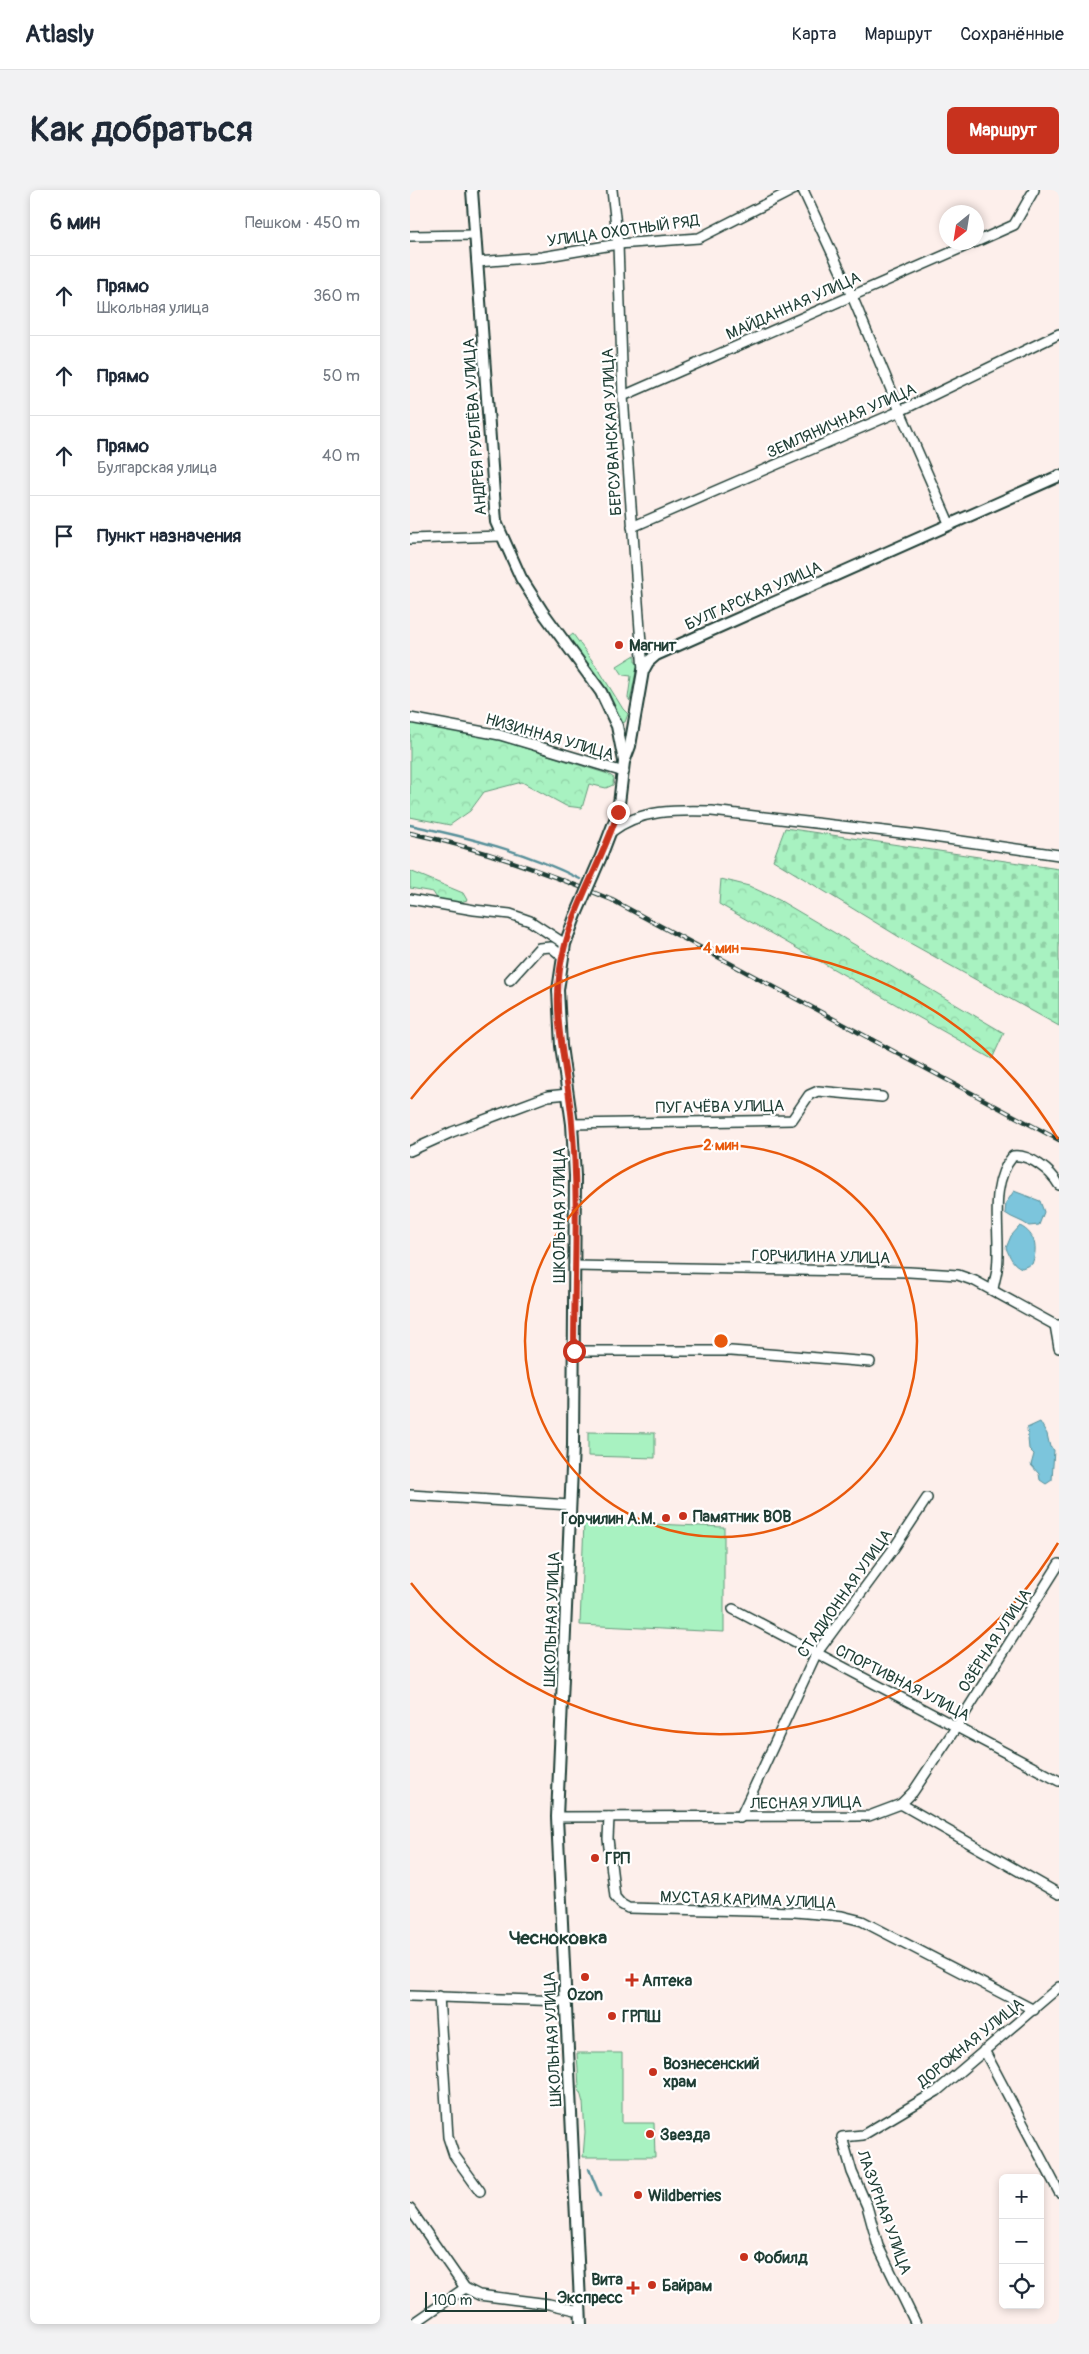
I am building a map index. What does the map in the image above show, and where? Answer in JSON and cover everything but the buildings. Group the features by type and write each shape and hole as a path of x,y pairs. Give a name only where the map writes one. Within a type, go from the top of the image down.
{"street":[{"name":"АНДРЕЯ РУБЛЁВА УЛИЦА","path":"472,190 496,522 521,578 601,692 617,726 624,767"},
{"name":"БЕРСУВАНСКАЯ УЛИЦА","path":"612,190 618,244 623,396 643,671"},
{"name":"УЛИЦА ОХОТНЫЙ РЯД","path":"477,262 542,257 618,244 699,238 793,190"},
{"path":"803,190 852,296 949,523"},
{"name":"МАЙДАННАЯ УЛИЦА","path":"984,239 1014,226 1034,190"},
{"path":"410,236 476,235"},
{"name":"МАЙДАННАЯ УЛИЦА","path":"623,396 958,250"},
{"name":"ЗЕМЛЯНИЧНАЯ УЛИЦА","path":"632,528 900,411 1059,334"},
{"name":"БУЛГАРСКАЯ УЛИЦА","path":"643,671 648,662 656,655 949,523 1059,476"},
{"path":"410,539 501,536"},
{"path":"611,832 618,812 624,767 630,746 643,671"},
{"name":"НИЗИННАЯ УЛИЦА","path":"410,718 500,735 624,767"},
{"path":"611,832 624,822 635,817 685,810 712,811 1059,854"},
{"name":"ШКОЛЬНАЯ УЛИЦА","path":"581,2324 557,1818 565,1679 570,1505 574,1445 572,1124 558,1016 558,990 565,944 611,832"},
{"path":"410,898 474,910 510,914 530,922 565,944"},
{"path":"510,980 539,948 551,947 562,956"},
{"name":"ПУГАЧЁВА УЛИЦА","path":"572,1124 792,1120 809,1095 818,1091 882,1097"},
{"path":"410,1151 452,1132 539,1100 568,1094"},
{"path":"993,1289 997,1269 1000,1184 1008,1161 1013,1156 1029,1158 1042,1167 1059,1185"},
{"name":"ГОРЧИЛИНА УЛИЦА","path":"574,1266 937,1273 958,1275 993,1289 1057,1325"},
{"path":"1057,1325 1059,1348"},
{"path":"574,1351 731,1351 870,1362"},
{"path":"410,1495 570,1505"},
{"name":"СТАДИОННАЯ УЛИЦА","path":"740,1818 816,1654 894,1548 927,1498"},
{"name":"ОЗЁРНАЯ УЛИЦА","path":"901,1804 913,1792 957,1726 1059,1564"},
{"name":"СПОРТИВНАЯ УЛИЦА","path":"733,1609 1059,1781"},
{"path":"901,1804 1059,1894"},
{"name":"ЛЕСНАЯ УЛИЦА","path":"557,1818 869,1816 901,1804"},
{"name":"МУСТАЯ КАРИМА УЛИЦА","path":"609,1817 608,1839 615,1897 628,1908 795,1912 842,1916 862,1921 1034,2010"},
{"name":"ДОРОЖНАЯ УЛИЦА","path":"842,2137 863,2135 937,2091 1059,1987"},
{"path":"410,1996 565,2001"},
{"path":"439,1996 448,2137 454,2155 480,2191"},
{"path":"984,2050 1059,2192"},
{"name":"ЛАЗУРНАЯ УЛИЦА","path":"842,2137 852,2172 867,2206 878,2246 916,2324"},
{"path":"410,2209 466,2288 479,2295 549,2304 580,2311"},
{"path":"413,2324 466,2288"}],"green space":[{"path":"573,634 628,714 625,722 622,723 600,681 568,638"},
{"path":"635,655 635,662 638,662 630,701 628,698 631,676 623,675 617,666"},
{"path":"410,722 477,733 608,774 614,778 613,785 606,788 589,784 582,808 566,806 522,782 484,792 470,811 450,825 410,817"},
{"path":"785,828 1059,869 1059,1026 901,938 773,860"},
{"path":"410,871 463,893 467,900 458,903 438,900 433,892 410,888"},
{"path":"721,879 749,886 779,900 1004,1033 992,1059 719,904"},
{"path":"588,1432 655,1433 655,1458 588,1456"},
{"path":"584,1521 724,1527 724,1632 580,1625"},
{"path":"577,2053 622,2053 622,2123 654,2123 655,2157 583,2157 585,2132 583,2103 579,2088"}],"water":[{"path":"1014,1191 1040,1201 1044,1212 1039,1225 1029,1226 1005,1213 1006,1203"},
{"path":"1020,1226 1029,1233 1035,1247 1032,1264 1022,1268 1014,1263 1006,1248 1011,1236"},
{"path":"1040,1422 1047,1434 1050,1447 1054,1450 1052,1480 1046,1484 1040,1480 1039,1474 1031,1465 1034,1454 1029,1449 1027,1428"}],"waterway":[{"path":"410,825 497,846 560,869 580,879"},
{"path":"589,2169 600,2196"}],"railway":[{"path":"410,833 462,846 512,862 612,900 1059,1140"}],"place":[{"name":"Магнит","path":"619,645"},
{"name":"Памятник ВОВ","path":"683,1516"},
{"name":"Горчилин А.М.","path":"666,1518"},
{"name":"ГРП","path":"595,1858"},
{"name":"Ozon","path":"585,1977"},
{"name":"Аптека","path":"632,1980"},
{"name":"ГРПШ","path":"612,2016"},
{"name":"Вознесенский храм","path":"653,2072"},
{"name":"Звезда","path":"650,2134"},
{"name":"Wildberries","path":"638,2195"},
{"name":"Фобилд","path":"744,2257"},
{"name":"Байрам","path":"652,2285"},
{"name":"Вита Экспресс","path":"633,2288"}],"district":[{"name":"Чесноковка","path":"558,1937"}],"route":[{"path":"574,1351 575,1176 572,1124 558,1016 558,990 560,970 569,932 618,812"}]}
